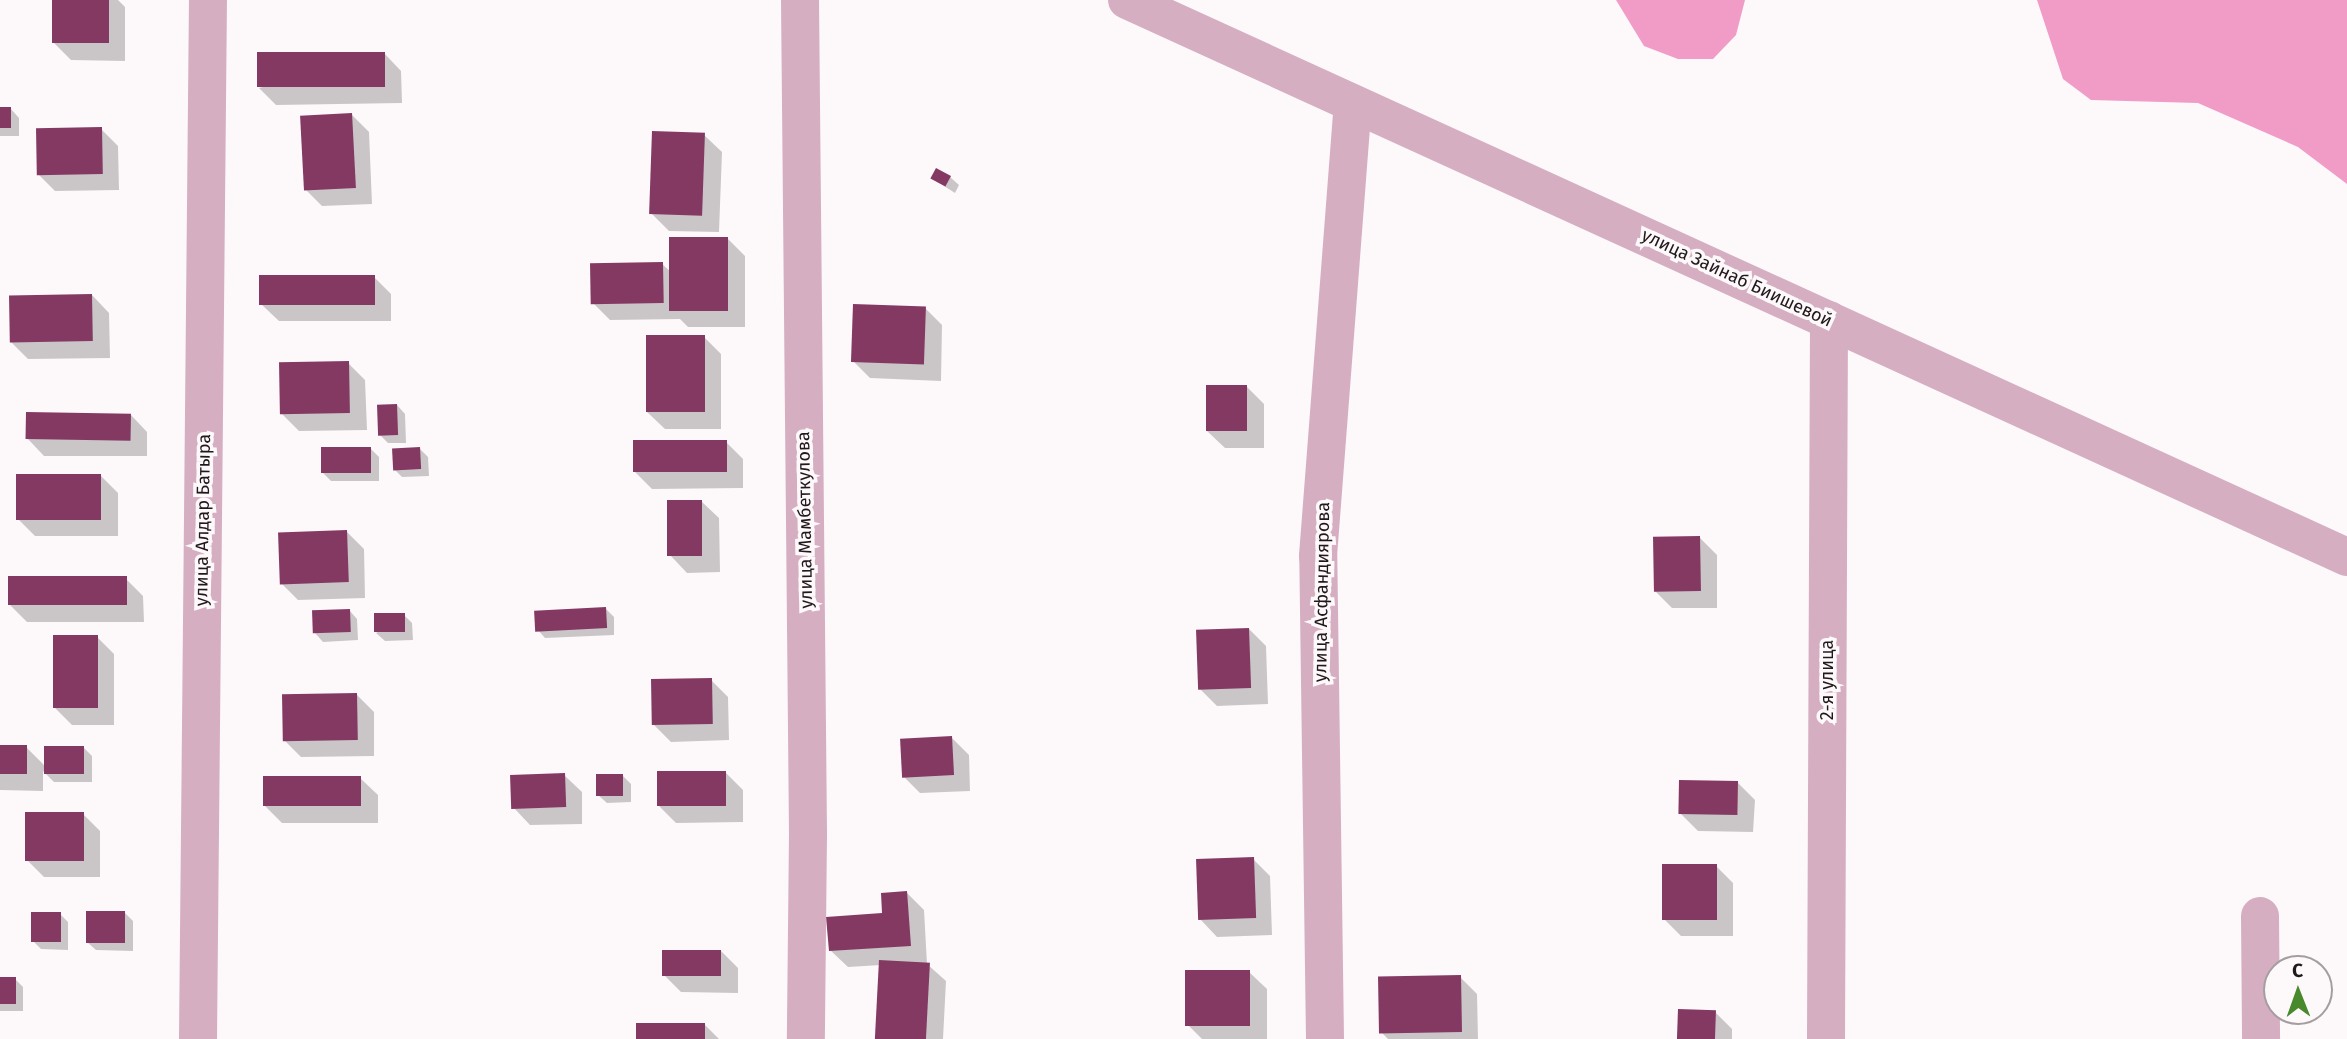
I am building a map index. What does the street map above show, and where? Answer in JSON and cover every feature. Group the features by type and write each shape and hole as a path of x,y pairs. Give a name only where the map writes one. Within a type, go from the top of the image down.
{"street":[{"name":"улица Алдар Батыра","path":"198,1039 208,0"},
{"name":"улица Мамбеткулова","path":"800,0 808,834 806,1039"},
{"name":"улица Зайнаб Биишевой","path":"1127,0 2347,556"},
{"name":"улица Асфандиярова","path":"1325,1039 1318,556 1353,103"},
{"name":"2-я улица","path":"1826,1039 1829,320"},
{"path":"2260,916 2262,1039"}],"shaded area":[{"path":"1616,0 1745,0 1736,35 1713,59 1678,59 1644,46"},
{"path":"2037,0 2347,0 2347,184 2298,147 2198,103 2091,100 2063,79"}],"building":[{"path":"52,0 109,0 109,43 52,43"},
{"path":"257,52 385,52 385,87 257,87"},
{"path":"0,107 11,107 11,128 0,128"},
{"path":"352,113 356,188 304,191 300,116"},
{"path":"102,127 103,174 37,175 36,128"},
{"path":"652,131 705,133 702,216 649,214"},
{"path":"936,168 951,176 945,187 930,179"},
{"path":"669,237 728,237 728,311 669,311"},
{"path":"663,262 664,303 591,304 590,263"},
{"path":"259,275 375,275 375,305 259,305"},
{"path":"92,294 93,341 10,342 9,295"},
{"path":"853,304 926,307 924,365 851,362"},
{"path":"646,335 705,335 705,412 646,412"},
{"path":"349,361 350,413 280,414 279,362"},
{"path":"1206,385 1247,385 1247,431 1206,431"},
{"path":"397,404 398,435 378,436 377,405"},
{"path":"26,412 131,414 131,441 26,439"},
{"path":"633,440 727,440 727,472 633,472"},
{"path":"321,447 371,447 371,473 321,473"},
{"path":"420,447 421,469 393,470 392,448"},
{"path":"16,474 101,474 101,520 16,520"},
{"path":"667,500 702,500 702,556 667,556"},
{"path":"347,530 349,582 280,584 278,532"},
{"path":"1700,536 1701,591 1654,592 1653,537"},
{"path":"8,576 127,576 127,605 8,605"},
{"path":"606,607 607,628 535,632 534,611"},
{"path":"350,609 351,632 313,633 312,610"},
{"path":"374,613 405,613 405,632 374,632"},
{"path":"1249,628 1251,688 1198,690 1196,630"},
{"path":"53,635 98,635 98,708 53,708"},
{"path":"712,678 713,724 652,725 651,679"},
{"path":"357,693 358,740 283,741 282,694"},
{"path":"952,736 954,775 902,778 900,739"},
{"path":"0,745 27,745 27,774 0,774"},
{"path":"44,746 84,746 84,774 44,774"},
{"path":"657,771 726,771 726,806 657,806"},
{"path":"565,773 566,807 511,809 510,775"},
{"path":"596,774 623,774 623,796 596,796"},
{"path":"263,776 361,776 361,806 263,806"},
{"path":"1679,780 1738,781 1737,815 1678,814"},
{"path":"25,812 84,812 84,861 25,861"},
{"path":"1254,857 1256,918 1198,920 1196,859"},
{"path":"1662,864 1717,864 1717,920 1662,920"},
{"path":"907,891 911,946 829,951 826,917 882,913 881,893"},
{"path":"86,911 125,911 125,943 86,943"},
{"path":"31,912 61,912 61,942 31,942"},
{"path":"662,950 721,950 721,976 662,976"},
{"path":"879,960 930,963 926,1039 875,1039"},
{"path":"1185,970 1250,970 1250,1026 1185,1026"},
{"path":"1461,975 1462,1032 1379,1033 1378,976"},
{"path":"0,977 16,977 16,1004 0,1004"},
{"path":"1678,1009 1716,1010 1715,1039 1677,1039"},
{"path":"636,1023 705,1023 705,1039 636,1039"}]}
